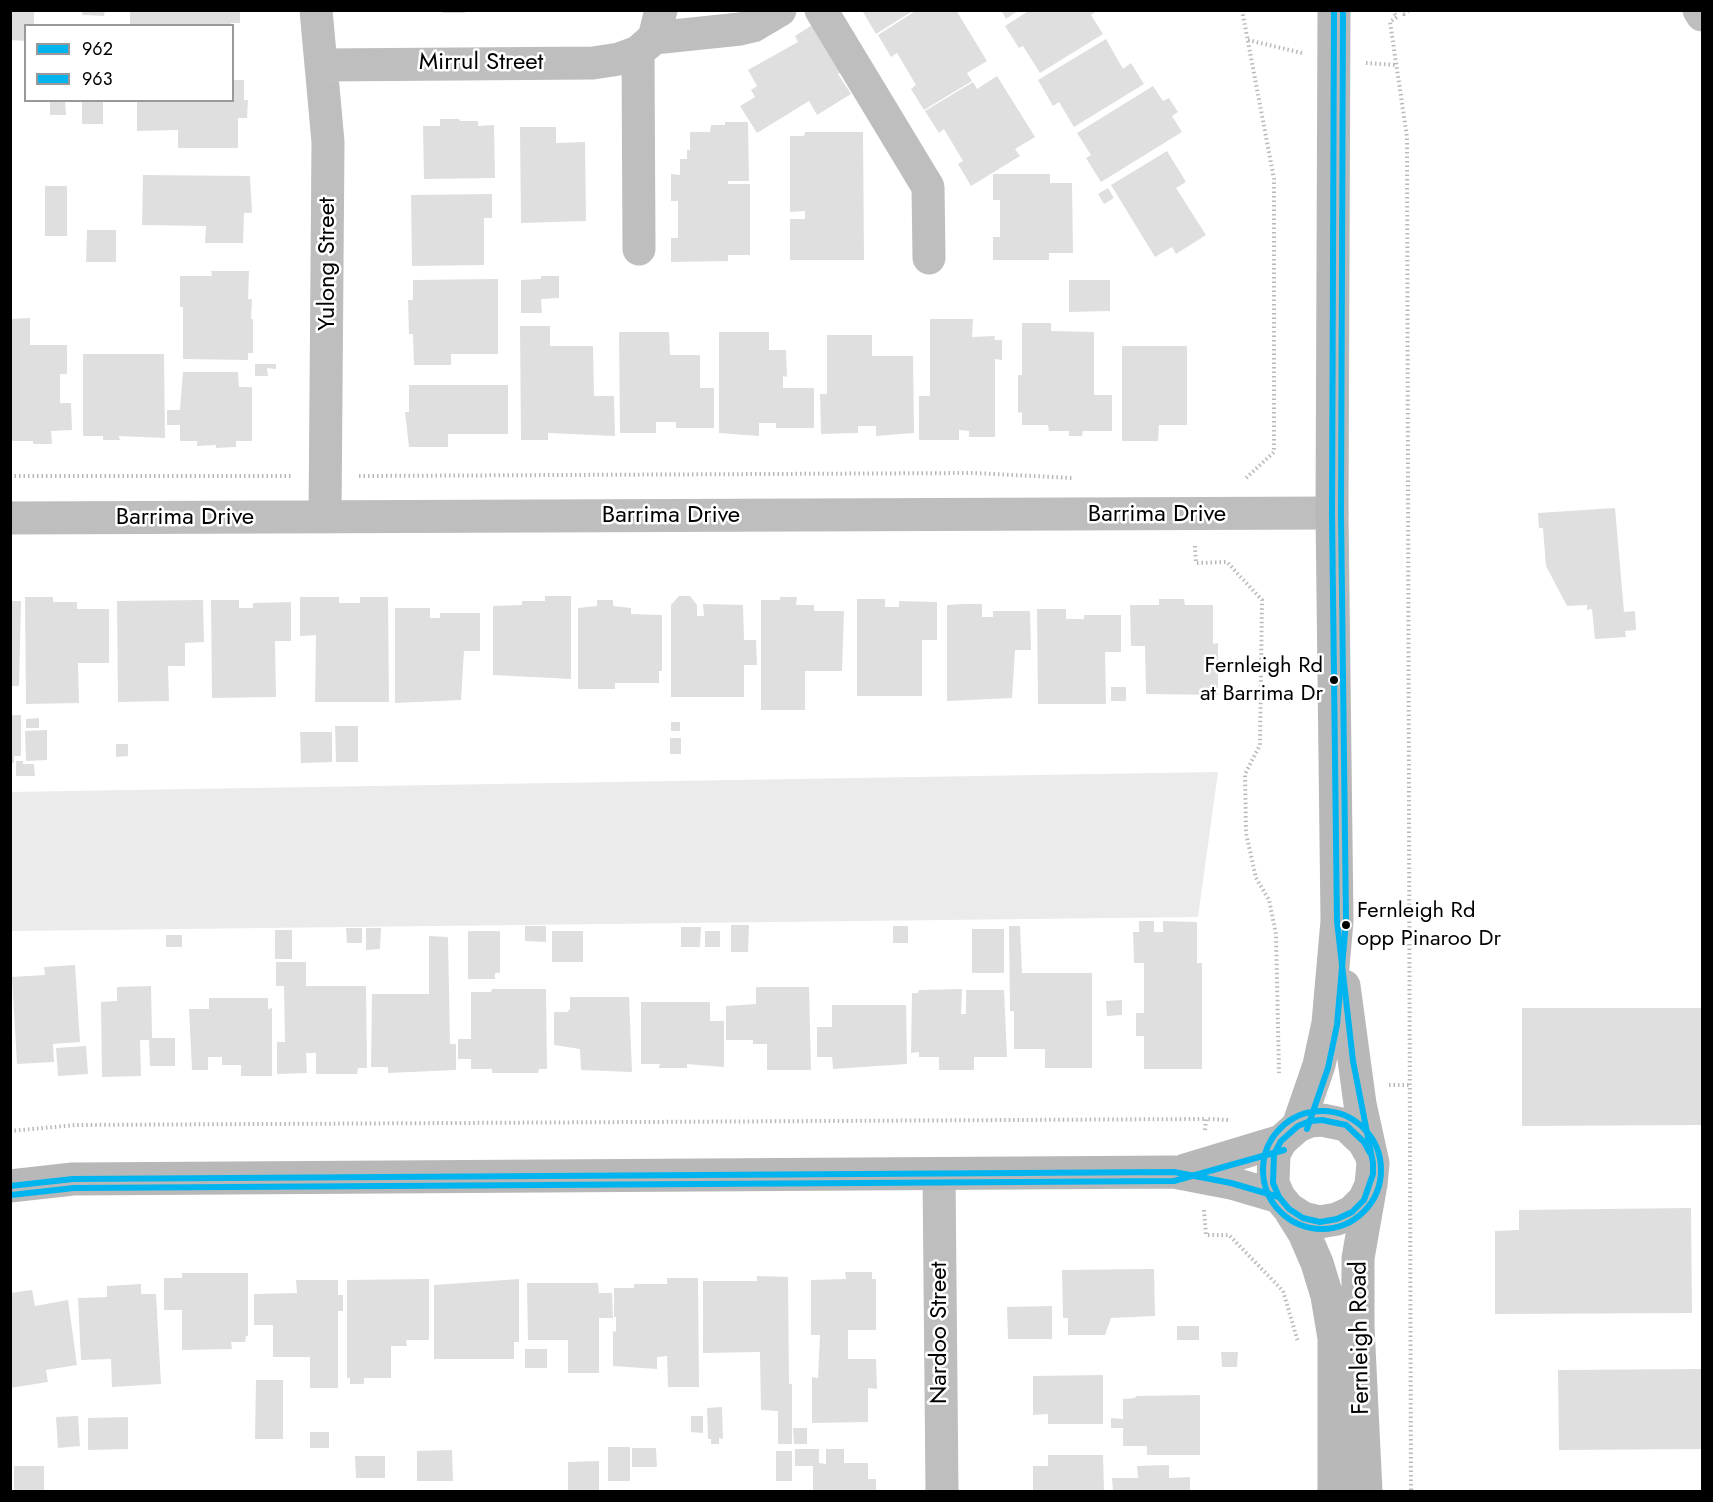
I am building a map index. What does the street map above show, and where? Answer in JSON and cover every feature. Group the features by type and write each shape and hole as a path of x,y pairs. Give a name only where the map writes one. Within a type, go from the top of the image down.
{"street":[{"name":"Yulong Street","path":"316,10 323,65 328,142 325,517"},
{"name":"Mirrul Street","path":"323,65 593,63 619,59 651,33 740,29 753,26 780,10"},
{"path":"822,10 928,187 929,258"},
{"name":"Fernleigh Road","path":"1290,1133 1319,1065 1328,1023 1337,921 1332,513 1334,10"},
{"path":"1700,10 1702,15"},
{"path":"639,249 651,33"},
{"name":"Barrima Drive","path":"10,518 1332,513"},
{"name":"Fernleigh Road","path":"1337,921 1353,1061 1371,1169 1358,1258 1358,1326 1366,1491"},
{"path":"10,1186 73,1179 939,1175 1194,1171 1284,1203 1312,1220 1337,1219 1352,1212 1364,1200 1371,1169 1364,1142 1346,1125 1322,1120 1194,1171"},
{"path":"1284,1203 1273,1183 1272,1168 1274,1154 1290,1133"},
{"name":"Nardoo Street","path":"939,1175 942,1491"},
{"name":"Fernleigh Road","path":"1284,1203 1317,1263 1327,1296 1334,1338 1334,1491"}],"path":[{"path":"1240,484 1274,452 1274,179 1242,10"},
{"path":"1392,10 1397,17 1390,22 1407,137 1411,1491"},
{"path":"1401,10 1404,14 1409,10"},
{"path":"1248,40 1333,60"},
{"path":"10,476 927,473 1078,478"},
{"path":"1192,515 1196,563 1227,562 1262,600 1260,745 1245,774 1246,833 1257,878 1269,900 1276,934 1280,1075"},
{"path":"1206,1119 1194,1171 1206,1235 1229,1235 1283,1291"},
{"path":"10,1131 75,1125 1239,1120"}],"shaded area":[{"path":"1218,772 1198,917 11,931 11,792"}],"building":[{"path":"83,10 105,10 104,16 82,15"},
{"path":"130,10 240,10 240,23 130,24"},
{"path":"442,10 465,10 465,13 442,13"},
{"path":"866,10 914,10 876,34 863,12"},
{"path":"917,10 956,10 987,61 967,73 972,81 924,110 911,89 916,85 897,53 891,57 878,35"},
{"path":"1001,10 1019,10 1006,19"},
{"path":"1030,10 1098,10 1091,15 1103,34 1040,73 1023,46 1019,48 1005,26"},
{"path":"10,12 34,12 34,24 24,24 24,41 10,40"},
{"path":"817,22 846,70 838,74 851,94 817,115 809,101 757,133 740,106 755,97 751,90 757,86 748,70 798,42 795,36"},
{"path":"1106,39 1123,69 1131,63 1144,84 1074,127 1059,102 1053,106 1038,80"},
{"path":"997,76 1035,137 1015,149 1020,156 971,186 958,164 963,161 944,129 939,133 925,111 973,82 977,89"},
{"path":"234,80 244,80 244,100 248,100 247,118 238,118 238,148 178,148 178,130 137,131 137,102 234,102"},
{"path":"1153,86 1163,101 1169,98 1178,112 1172,116 1182,132 1101,182 1086,158 1091,155 1077,133"},
{"path":"50,102 65,102 66,115 50,115"},
{"path":"82,102 103,102 103,124 82,124"},
{"path":"440,119 478,121 478,126 494,125 495,178 424,179 423,126 440,126"},
{"path":"725,122 748,122 749,181 728,181 728,184 750,184 750,255 728,255 728,261 671,262 671,238 678,238 678,201 671,201 671,174 680,175 680,159 687,159 687,150 690,150 690,132 710,132 711,125 725,125"},
{"path":"520,127 556,127 556,143 585,142 586,221 521,223"},
{"path":"805,132 863,132 864,260 790,260 790,219 805,219 805,211 790,212 790,136 804,136"},
{"path":"1167,151 1186,182 1176,188 1206,235 1176,254 1172,247 1155,257 1111,185"},
{"path":"993,174 1050,174 1050,183 1072,183 1073,253 1049,253 1049,260 993,260 993,237 1000,237 1000,200 993,200"},
{"path":"143,175 250,176 252,213 244,213 243,243 205,243 206,226 142,225"},
{"path":"45,186 67,186 67,236 45,236"},
{"path":"1108,188 1114,198 1104,204 1098,194"},
{"path":"492,194 492,218 484,218 484,265 412,266 411,195"},
{"path":"87,230 116,230 116,262 86,262"},
{"path":"211,271 249,271 248,299 252,299 253,353 248,353 248,360 183,359 183,307 180,307 180,276 212,276"},
{"path":"541,276 559,276 559,298 541,299 542,313 521,313 521,280 541,279"},
{"path":"498,279 498,354 451,354 451,365 414,365 413,334 409,334 408,300 413,300 413,280"},
{"path":"1069,280 1110,280 1110,311 1069,312"},
{"path":"30,318 30,345 67,345 67,374 60,374 60,403 71,403 72,430 51,431 52,444 10,441 10,319"},
{"path":"930,319 973,319 972,337 995,336 994,340 1002,340 1002,360 995,359 995,437 969,437 969,431 959,430 959,440 919,440 919,396 930,396"},
{"path":"1022,323 1051,323 1051,331 1094,332 1094,395 1112,395 1112,431 1083,431 1082,436 1069,436 1069,431 1049,431 1048,425 1022,425 1022,412 1018,413 1018,375 1022,375"},
{"path":"520,326 550,326 550,346 593,346 594,396 614,396 615,436 548,433 548,440 521,440"},
{"path":"619,332 669,332 670,355 700,355 700,388 714,388 714,428 676,428 676,422 656,422 656,433 620,433"},
{"path":"719,332 769,332 769,350 786,350 787,377 783,376 783,388 814,388 814,428 776,428 776,423 759,423 759,436 719,433"},
{"path":"827,335 872,335 872,356 913,356 914,433 876,436 876,426 858,426 858,433 821,434 820,394 827,394"},
{"path":"1122,346 1187,346 1187,425 1159,425 1158,441 1122,441"},
{"path":"83,354 164,354 165,438 119,436 120,440 103,440 103,436 83,436"},
{"path":"255,364 276,364 276,369 267,368 268,376 255,376"},
{"path":"183,372 238,372 239,387 252,387 252,441 236,441 236,447 216,448 216,445 197,446 197,441 180,441 180,425 167,425 167,410 180,410"},
{"path":"409,385 508,385 508,434 448,434 448,447 409,447 405,412 409,412"},
{"path":"1615,508 1624,612 1635,611 1636,630 1625,631 1626,637 1595,639 1592,609 1587,610 1587,605 1567,606 1546,566 1543,528 1539,528 1538,513"},
{"path":"545,596 571,596 571,679 493,675 493,606 522,605 522,601 545,601"},
{"path":"679,596 690,596 697,605 697,616 704,616 703,604 743,605 744,640 756,640 757,665 744,665 744,697 671,697 671,605"},
{"path":"25,597 53,597 53,602 77,602 77,609 109,609 109,663 78,663 79,703 26,704"},
{"path":"300,597 339,597 339,603 360,603 360,597 388,597 389,702 315,702 316,635 300,636"},
{"path":"780,597 797,597 796,605 814,605 814,611 844,611 842,671 805,671 805,710 761,710 761,600 780,600"},
{"path":"857,599 885,599 885,607 899,607 899,601 937,602 937,640 922,640 922,696 857,696"},
{"path":"1159,599 1184,599 1185,605 1213,605 1213,644 1218,643 1218,695 1146,694 1145,646 1131,646 1130,605 1159,605"},
{"path":"203,600 204,642 185,643 185,666 168,666 169,701 118,702 117,601"},
{"path":"211,600 239,600 239,608 253,608 253,603 291,602 291,641 275,641 276,697 212,698"},
{"path":"597,600 613,600 613,606 631,608 631,614 662,615 662,671 659,671 659,683 615,683 615,689 578,689 578,608 597,606"},
{"path":"10,601 21,601 19,686 10,686"},
{"path":"982,604 982,617 993,617 993,611 1030,611 1031,650 1015,650 1012,698 947,701 947,605"},
{"path":"395,608 430,608 430,618 440,618 440,613 480,613 480,651 464,651 461,700 395,703"},
{"path":"1037,609 1066,609 1066,619 1084,619 1084,615 1121,615 1121,652 1105,652 1106,704 1038,704"},
{"path":"1111,687 1126,687 1126,701 1111,701"},
{"path":"10,715 21,715 21,756 14,756 14,763 10,763"},
{"path":"39,718 39,728 26,728 26,719"},
{"path":"671,722 680,722 680,731 671,731"},
{"path":"335,726 358,726 358,762 336,762"},
{"path":"47,730 47,760 26,761 25,731"},
{"path":"300,732 332,732 332,762 301,763"},
{"path":"670,738 681,738 681,754 670,754"},
{"path":"116,744 128,744 128,756 116,757"},
{"path":"16,761 23,761 23,764 34,764 35,776 16,776"},
{"path":"1139,921 1154,921 1154,932 1163,932 1163,921 1197,922 1197,963 1202,963 1202,1069 1144,1069 1144,1036 1136,1036 1136,1013 1144,1013 1144,963 1134,963 1133,932 1139,932"},
{"path":"731,925 749,925 748,952 731,952"},
{"path":"525,926 546,926 546,942 525,941"},
{"path":"893,926 908,926 908,943 893,943"},
{"path":"1009,926 1020,926 1022,973 1092,973 1092,1068 1045,1068 1045,1049 1014,1049 1014,1011 1010,1011"},
{"path":"681,927 701,927 700,947 681,947"},
{"path":"346,928 362,928 362,943 347,943"},
{"path":"366,928 381,928 380,949 366,950"},
{"path":"972,929 1004,929 1004,973 972,973"},
{"path":"275,930 292,930 292,959 275,959"},
{"path":"468,931 500,931 500,973 495,973 495,979 468,979"},
{"path":"552,931 583,931 583,962 552,962"},
{"path":"705,931 720,931 720,947 705,947"},
{"path":"166,935 182,935 182,947 166,947"},
{"path":"429,936 448,937 450,1044 456,1044 456,1070 388,1073 388,1067 371,1067 372,994 429,994"},
{"path":"276,962 306,962 306,986 366,986 367,1068 358,1068 357,1074 316,1074 316,1053 306,1053 307,1073 277,1074 277,1042 285,1042 284,986 276,986"},
{"path":"75,965 80,1042 53,1044 54,1062 17,1064 12,977 45,975 44,967"},
{"path":"151,986 152,1038 175,1038 175,1066 150,1066 149,1040 140,1040 141,1076 102,1077 101,1002 117,1001 117,987"},
{"path":"756,987 809,987 811,1070 767,1070 767,1044 753,1044 753,1040 726,1040 726,1006 756,1004"},
{"path":"492,989 546,989 547,1069 539,1069 538,1073 492,1073 492,1069 471,1069 471,1059 458,1059 458,1039 471,1039 471,992 491,992"},
{"path":"962,989 961,1014 966,1014 966,990 1004,990 1007,1057 974,1057 974,1070 939,1070 939,1057 919,1057 919,1052 911,1053 912,993 918,993 919,990"},
{"path":"570,997 629,997 632,1072 581,1070 580,1049 554,1045 554,1012 567,1012 570,1009"},
{"path":"209,998 268,998 268,1009 272,1008 272,1076 241,1076 241,1065 222,1065 222,1057 208,1057 208,1070 192,1070 189,1009 209,1009"},
{"path":"1122,1000 1122,1015 1107,1016 1106,1001"},
{"path":"641,1002 710,1002 710,1021 724,1021 724,1067 687,1064 687,1068 659,1068 660,1064 641,1064"},
{"path":"832,1005 906,1005 907,1064 833,1069 832,1057 817,1057 817,1027 832,1027"},
{"path":"1522,1008 1702,1008 1702,1125 1522,1126"},
{"path":"86,1046 88,1074 58,1076 56,1048"},
{"path":"1691,1208 1692,1313 1495,1314 1495,1231 1519,1230 1519,1210"},
{"path":"1154,1269 1155,1316 1111,1318 1105,1335 1068,1335 1068,1318 1063,1318 1062,1270"},
{"path":"845,1272 872,1272 872,1279 876,1279 876,1330 848,1330 848,1359 876,1359 877,1389 868,1388 868,1422 812,1423 812,1377 818,1378 820,1335 811,1335 811,1280 846,1279"},
{"path":"182,1273 248,1273 248,1336 245,1342 231,1342 232,1349 182,1350 182,1310 164,1310 164,1278 182,1278"},
{"path":"757,1276 788,1277 792,1444 778,1444 778,1411 761,1410 760,1352 703,1353 703,1281 757,1281"},
{"path":"667,1278 698,1278 699,1387 668,1387 667,1356 657,1357 657,1369 613,1366 613,1331 616,1332 614,1288 634,1288 634,1284 667,1284"},
{"path":"429,1279 429,1340 406,1340 407,1346 391,1346 391,1378 364,1378 364,1384 350,1384 350,1378 347,1378 347,1280"},
{"path":"519,1279 519,1342 514,1342 514,1359 434,1359 434,1285"},
{"path":"296,1280 338,1280 338,1295 343,1295 343,1311 338,1311 338,1388 310,1388 310,1357 273,1357 273,1325 254,1325 254,1294 297,1293"},
{"path":"527,1283 598,1283 599,1293 612,1293 613,1318 599,1318 599,1373 568,1373 568,1340 528,1340"},
{"path":"141,1284 141,1294 156,1294 161,1384 112,1387 111,1359 81,1360 78,1298 107,1297 107,1286"},
{"path":"32,1290 35,1306 68,1300 77,1365 46,1370 48,1382 10,1388 10,1293"},
{"path":"1052,1306 1052,1339 1008,1339 1007,1307"},
{"path":"1177,1326 1199,1326 1199,1340 1177,1340"},
{"path":"525,1349 547,1349 547,1368 525,1368"},
{"path":"1221,1352 1238,1352 1237,1367 1222,1367"},
{"path":"1702,1369 1702,1449 1559,1450 1558,1370"},
{"path":"1103,1375 1103,1424 1048,1424 1048,1414 1033,1415 1033,1376"},
{"path":"256,1380 283,1380 283,1439 255,1439"},
{"path":"1200,1395 1200,1455 1147,1455 1147,1446 1123,1446 1123,1428 1111,1428 1111,1418 1123,1419 1123,1399 1136,1396"},
{"path":"722,1407 723,1439 719,1438 719,1444 711,1444 711,1439 708,1439 707,1408"},
{"path":"78,1416 80,1446 58,1448 56,1417"},
{"path":"691,1416 703,1416 703,1433 691,1432"},
{"path":"128,1417 128,1449 88,1450 88,1418"},
{"path":"793,1428 807,1428 807,1444 794,1444"},
{"path":"310,1432 329,1432 329,1448 310,1448"},
{"path":"608,1447 630,1447 630,1481 608,1481"},
{"path":"632,1448 656,1448 657,1467 632,1467"},
{"path":"795,1449 819,1449 819,1463 826,1464 826,1449 844,1449 844,1463 868,1463 868,1479 876,1479 876,1491 813,1491 813,1466 795,1466"},
{"path":"452,1450 453,1481 417,1481 417,1451"},
{"path":"776,1451 792,1451 792,1481 776,1481"},
{"path":"1048,1455 1103,1455 1104,1491 1033,1491 1033,1466 1048,1466"},
{"path":"355,1456 385,1456 385,1478 356,1478"},
{"path":"599,1461 599,1491 568,1491 568,1462"},
{"path":"1169,1465 1169,1478 1190,1477 1190,1491 1113,1491 1112,1478 1138,1478 1137,1466"},
{"path":"14,1466 44,1466 44,1491 14,1491"}],"transit line":[{"name":"962","path":"1334,10 1332,513 1337,921 1353,1061 1373,1163 1373,1174 1364,1200 1352,1212 1337,1219 1320,1222 1303,1218 1289,1209 1279,1197 1273,1183 1274,1154 1281,1141 1298,1126 1310,1121 1322,1120 1346,1125 1364,1142 1370,1153"},
{"name":"963","path":"1307,1129 1328,1068 1337,1025 1346,921 1341,513 1343,10"},
{"name":"963","path":"1322,1111 1345,1115 1364,1128 1377,1147 1381,1170 1377,1193 1364,1212 1345,1225 1322,1229 1299,1225 1280,1212 1267,1193 1263,1170 1267,1147 1280,1128 1299,1115 1322,1111"},
{"name":"963","path":"11,1195 74,1188 1174,1181 1284,1150"},
{"name":"962","path":"10,1186 73,1179 1174,1172 1231,1183 1279,1197"}],"place":[{"name":"Fernleigh Rd at Barrima Dr","path":"1334,680"},
{"name":"Fernleigh Rd opp Pinaroo Dr","path":"1346,925"}]}
